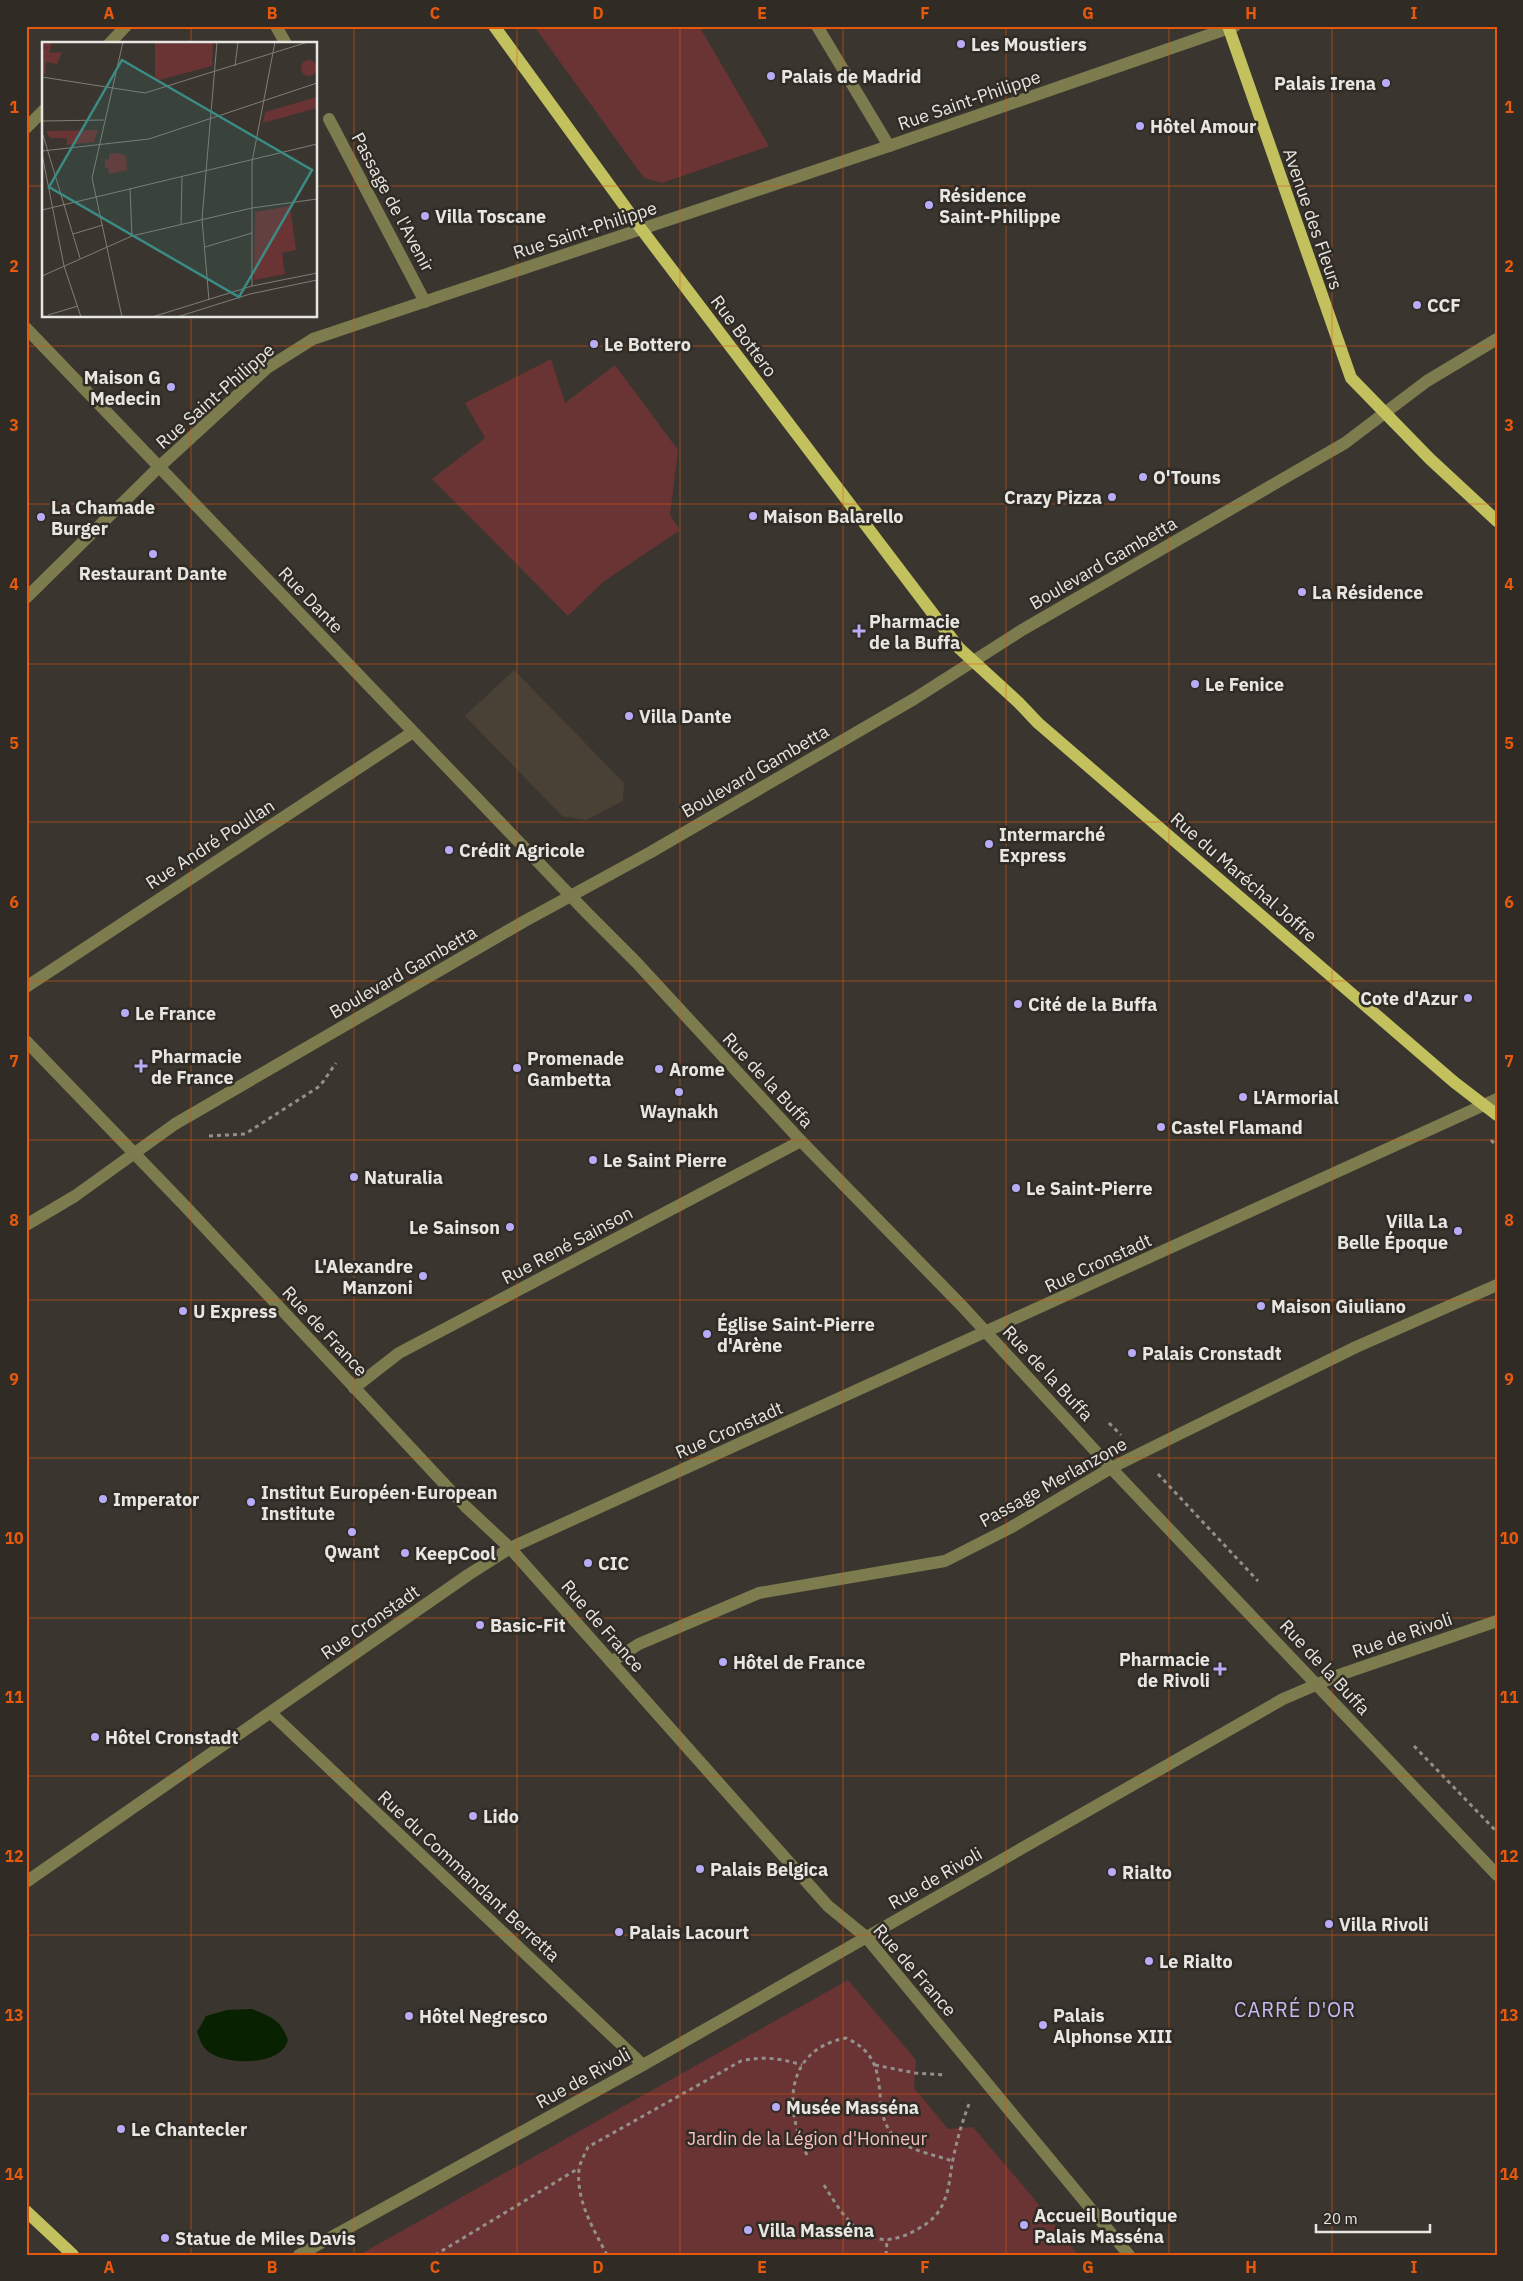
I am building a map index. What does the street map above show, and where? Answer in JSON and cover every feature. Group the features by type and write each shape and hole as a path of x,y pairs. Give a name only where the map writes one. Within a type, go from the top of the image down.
{"main road":[{"name":"Rue Bottero","path":"494,26 642,230 959,648 974,660"},
{"name":"Avenue des Fleurs","path":"1230,27 1351,378 1430,459 1497,521"},
{"name":"Rue du Maréchal Joffre","path":"974,660 1038,723 1497,1115"},
{"path":"26,2211 73,2255"}],"street":[{"path":"110,42 126,26"},
{"path":"276,26 285,42"},
{"path":"818,26 889,146"},
{"name":"Rue Saint-Philippe","path":"26,598 160,466 267,368 313,340 889,146 1230,27"},
{"path":"26,128 42,112"},
{"name":"Passage de l'Avenir","path":"329,119 425,302"},
{"name":"Rue Dante","path":"26,328 570,896"},
{"name":"Boulevard Gambetta","path":"26,1225 75,1196 175,1124 570,896 636,861 914,699 1022,630 1345,443 1427,381 1497,339"},
{"name":"Rue André Poullan","path":"26,986 413,732"},
{"name":"Rue de la Buffa","path":"570,896 636,962 801,1141 986,1332 1111,1468 1497,1876"},
{"name":"Rue de France","path":"26,1041 135,1153 465,1506 510,1548 828,1906 866,1937 1129,2255"},
{"name":"Rue Cronstadt","path":"26,1882 510,1548 1497,1099"},
{"name":"Rue René Sainson","path":"354,1388 399,1353 801,1141"},
{"name":"Passage Merlanzone","path":"611,1662 639,1644 759,1593 945,1561 1010,1528 1111,1468 1356,1347 1497,1285"},
{"name":"Rue de Rivoli","path":"299,2255 643,2065 1283,1699 1317,1684 1497,1621"},
{"name":"Rue du Commandant Berretta","path":"271,1713 643,2065"}],"path":[{"path":"807,2155 798,2137 792,2116 792,2090 802,2065 820,2047 833,2040 846,2038 864,2050 875,2065 879,2080 881,2109 894,2135 910,2146 952,2161"},
{"path":"607,2255 587,2219 580,2191 579,2168 588,2147 741,2061 758,2057 780,2058 802,2065"},
{"path":"875,2065 915,2072 948,2075"},
{"path":"824,2185 843,2216 871,2238 886,2241 904,2237 937,2215 949,2186 952,2161 970,2102"},
{"path":"435,2255 579,2168"},
{"path":"886,2241 886,2255"}],"shaded area":[{"path":"514,670 624,783 623,801 586,820 562,816 465,716"},
{"path":"252,2009 270,2017 282,2028 288,2040 282,2050 265,2059 242,2061 218,2057 203,2046 197,2032 206,2016 227,2010"}],"green space":[{"path":"534,26 699,26 769,146 662,183 644,178"},
{"path":"551,359 565,403 615,365 678,450 670,515 680,530 603,582 568,616 432,479 485,438 465,403"},
{"name":"Musée Masséna","path":"848,1980 916,2060 914,2088 948,2129 973,2127 1031,2195 1078,2255 359,2255"}],"place":[{"name":"Les Moustiers","path":"961,44"},
{"name":"Palais de Madrid","path":"771,76"},
{"name":"Palais Irena","path":"1386,83"},
{"name":"Hôtel Amour","path":"1140,126"},
{"name":"Résidence Saint-Philippe","path":"929,205"},
{"name":"Villa Toscane","path":"425,216"},
{"name":"CCF","path":"1417,305"},
{"name":"Le Bottero","path":"594,344"},
{"name":"Maison G Medecin","path":"171,387"},
{"name":"O'Touns","path":"1143,477"},
{"name":"Crazy Pizza","path":"1112,497"},
{"name":"Maison Balarello","path":"753,516"},
{"name":"La Chamade Burger","path":"41,517"},
{"name":"Restaurant Dante","path":"153,554"},
{"name":"La Résidence","path":"1302,592"},
{"name":"Pharmacie de la Buffa","path":"859,631"},
{"name":"Le Fenice","path":"1195,684"},
{"name":"Villa Dante","path":"629,716"},
{"name":"Intermarché Express","path":"989,844"},
{"name":"Crédit Agricole","path":"449,850"},
{"name":"Cote d'Azur","path":"1468,998"},
{"name":"Cité de la Buffa","path":"1018,1004"},
{"name":"Le France","path":"125,1013"},
{"name":"Pharmacie de France","path":"141,1066"},
{"name":"Promenade Gambetta","path":"517,1068"},
{"name":"Arome","path":"659,1069"},
{"name":"Waynakh","path":"679,1092"},
{"name":"L'Armorial","path":"1243,1097"},
{"name":"Castel Flamand","path":"1161,1127"},
{"name":"Le Saint Pierre","path":"593,1160"},
{"name":"Naturalia","path":"354,1177"},
{"name":"Le Saint-Pierre","path":"1016,1188"},
{"name":"Le Sainson","path":"510,1227"},
{"name":"Villa La Belle Époque","path":"1458,1231"},
{"name":"L'Alexandre Manzoni","path":"423,1276"},
{"name":"Maison Giuliano","path":"1261,1306"},
{"name":"U Express","path":"183,1311"},
{"name":"Église Saint-Pierre d'Arène","path":"707,1334"},
{"name":"Palais Cronstadt","path":"1132,1353"},
{"name":"Imperator","path":"103,1499"},
{"name":"Institut Européen·European Institute","path":"251,1502"},
{"name":"Qwant","path":"352,1532"},
{"name":"KeepCool","path":"405,1553"},
{"name":"CIC","path":"588,1563"},
{"name":"Basic-Fit","path":"480,1625"},
{"name":"Hôtel de France","path":"723,1662"},
{"name":"Pharmacie de Rivoli","path":"1220,1669"},
{"name":"Hôtel Cronstadt","path":"95,1737"},
{"name":"Lido","path":"473,1816"},
{"name":"Palais Belgica","path":"700,1869"},
{"name":"Rialto","path":"1112,1872"},
{"name":"Villa Rivoli","path":"1329,1924"},
{"name":"Palais Lacourt","path":"619,1932"},
{"name":"Le Rialto","path":"1149,1961"},
{"name":"Hôtel Negresco","path":"409,2016"},
{"name":"Palais Alphonse XIII","path":"1043,2025"},
{"name":"Musée Masséna","path":"776,2107"},
{"name":"Le Chantecler","path":"121,2129"},
{"name":"Accueil Boutique Palais Masséna","path":"1024,2225"},
{"name":"Villa Masséna","path":"748,2230"},
{"name":"Statue de Miles Davis","path":"165,2238"}],"district":[{"name":"CARRÉ D'OR","path":"1295,2009"}],"park label":[{"name":"Jardin de la Légion d'Honneur","path":"807,2138"}]}
